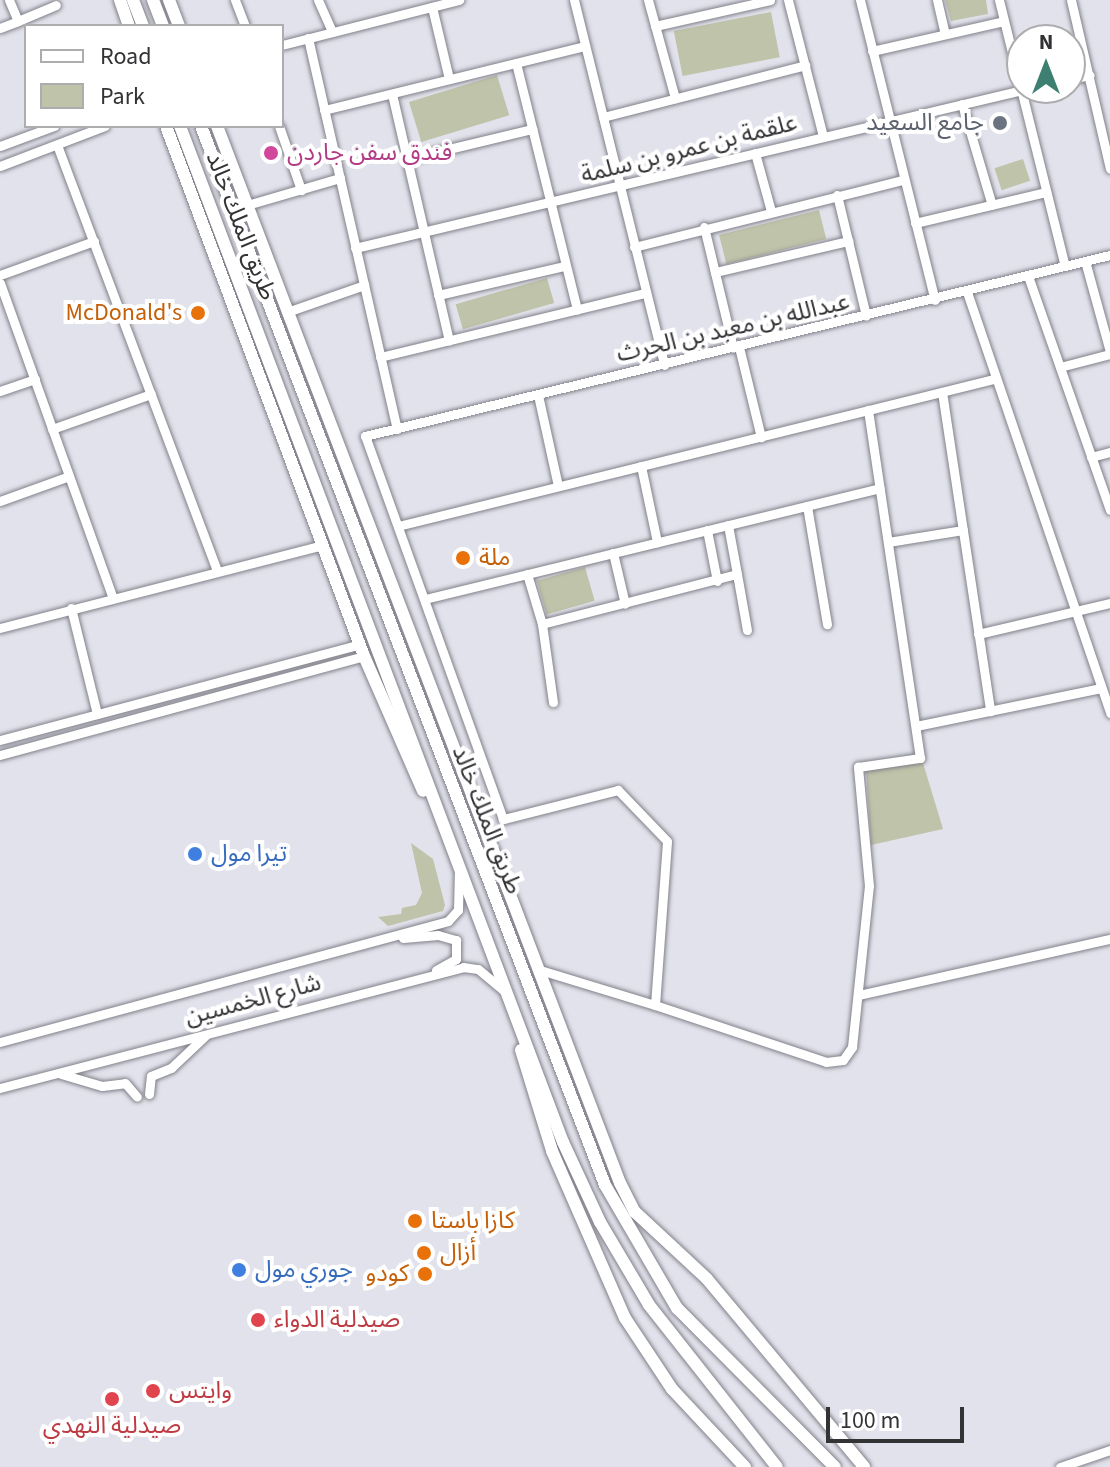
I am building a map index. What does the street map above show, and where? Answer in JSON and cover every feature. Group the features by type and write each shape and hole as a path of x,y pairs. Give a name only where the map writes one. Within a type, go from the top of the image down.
{"main road":[{"path":"120,0 128,24"},
{"path":"133,0 142,24"},
{"path":"153,0 162,24"},
{"path":"169,0 178,24"},
{"path":"167,128 362,650 459,867"},
{"name":"طريق الملك خالد","path":"181,128 563,1142 621,1261 649,1305 777,1467"},
{"name":"طريق الملك خالد","path":"202,128 611,1198 677,1308 835,1467"},
{"path":"218,128 537,969 635,1212 707,1279 864,1467"},
{"path":"508,996 534,1103 619,1307 672,1389 745,1467"}],"street":[{"path":"9,0 18,21"},
{"path":"235,0 244,24"},
{"path":"318,0 332,32"},
{"path":"284,44 459,0"},
{"path":"574,0 664,365"},
{"path":"648,0 675,98"},
{"path":"655,26 770,0"},
{"path":"788,0 823,136"},
{"path":"860,0 935,300"},
{"path":"937,0 945,34"},
{"path":"999,0 1006,27"},
{"path":"1071,0 1110,169"},
{"path":"0,28 56,5"},
{"path":"432,7 449,79"},
{"path":"872,51 1004,21"},
{"path":"308,38 397,429"},
{"path":"324,110 585,46"},
{"path":"516,63 577,310"},
{"path":"603,117 805,65"},
{"path":"1086,76 1090,75"},
{"path":"392,94 449,340"},
{"name":"علقمة بن عمرو بن سلمة","path":"355,248 1006,94"},
{"path":"962,104 992,205"},
{"path":"1029,104 1046,192 1065,266"},
{"path":"0,146 49,128"},
{"path":"0,166 100,128"},
{"path":"280,128 301,190"},
{"path":"407,159 532,129"},
{"path":"57,145 217,570"},
{"path":"755,153 771,211"},
{"path":"247,205 340,178"},
{"path":"634,247 704,227 903,180"},
{"path":"915,223 1046,192"},
{"path":"837,195 866,316"},
{"path":"704,227 761,437"},
{"path":"0,275 94,241"},
{"path":"715,272 848,241"},
{"name":"عبدالله بن معبد بن الحرث","path":"398,526 365,436 935,300 1110,255"},
{"path":"1060,367 1110,353 1085,261"},
{"path":"438,295 565,266"},
{"path":"1028,276 1110,510"},
{"path":"0,283 112,596"},
{"path":"287,312 364,285"},
{"path":"967,292 994,379 1110,713"},
{"path":"380,357 645,293"},
{"path":"0,391 35,379"},
{"path":"655,1005 667,841 618,790 503,819 398,526 994,379"},
{"path":"942,392 990,711"},
{"path":"52,429 151,394"},
{"path":"538,395 558,486"},
{"path":"537,969 826,1062 843,1060 852,1047 869,886 858,767 920,758 868,410"},
{"path":"1091,457 1110,452"},
{"path":"641,466 657,542"},
{"path":"0,501 69,476"},
{"path":"425,599 880,488"},
{"path":"807,506 827,624"},
{"path":"728,525 747,630"},
{"path":"707,530 717,581"},
{"path":"888,542 963,530"},
{"path":"0,628 112,596 324,545"},
{"path":"613,553 625,604"},
{"path":"527,574 542,624 553,702"},
{"path":"542,624 737,574"},
{"path":"978,634 1076,614 1110,603"},
{"path":"71,608 97,714"},
{"path":"0,740 362,650"},
{"path":"0,755 362,650"},
{"path":"916,726 1101,688"},
{"name":"شارع الخمسين","path":"0,1042 448,921 458,910 459,867"},
{"path":"384,940 438,935 456,940 456,959 426,976"},
{"path":"859,995 1110,939"},
{"name":"شارع الخمسين","path":"0,1088 210,1031 470,967 493,979 508,996"},
{"path":"149,1094 151,1076 171,1068 210,1031"},
{"path":"58,1074 102,1086 125,1083 137,1097"},
{"path":"1060,1467 1110,1450"}],"green space":[{"path":"945,0 986,0 988,14 951,21"},
{"path":"771,12 780,57 683,76 674,31"},
{"path":"497,75 509,115 421,142 409,102"},
{"path":"1023,159 1030,181 1002,190 994,168"},
{"path":"819,210 826,239 726,264 719,235"},
{"path":"547,278 554,303 463,329 456,304"},
{"path":"585,567 595,601 547,614 537,581"},
{"path":"923,763 943,829 871,845 866,769"},
{"path":"411,843 433,859 445,905 443,911 388,926 378,917 401,914 402,908 416,905 422,893"}],"place":[{"name":"جامع السعيد","path":"1000,123"},
{"name":"فندق سفن جاردن","path":"271,153"},
{"name":"McDonald's","path":"198,313"},
{"name":"ملة","path":"463,558"},
{"name":"تيرا مول","path":"195,854"},
{"name":"كازا باستا","path":"415,1221"},
{"name":"أزال","path":"424,1253"},
{"name":"جوري مول","path":"239,1270"},
{"name":"كودو","path":"425,1274"},
{"name":"صيدلية الدواء","path":"258,1320"},
{"name":"وايتس","path":"153,1391"},
{"name":"صيدلية النهدي","path":"112,1399"}]}
